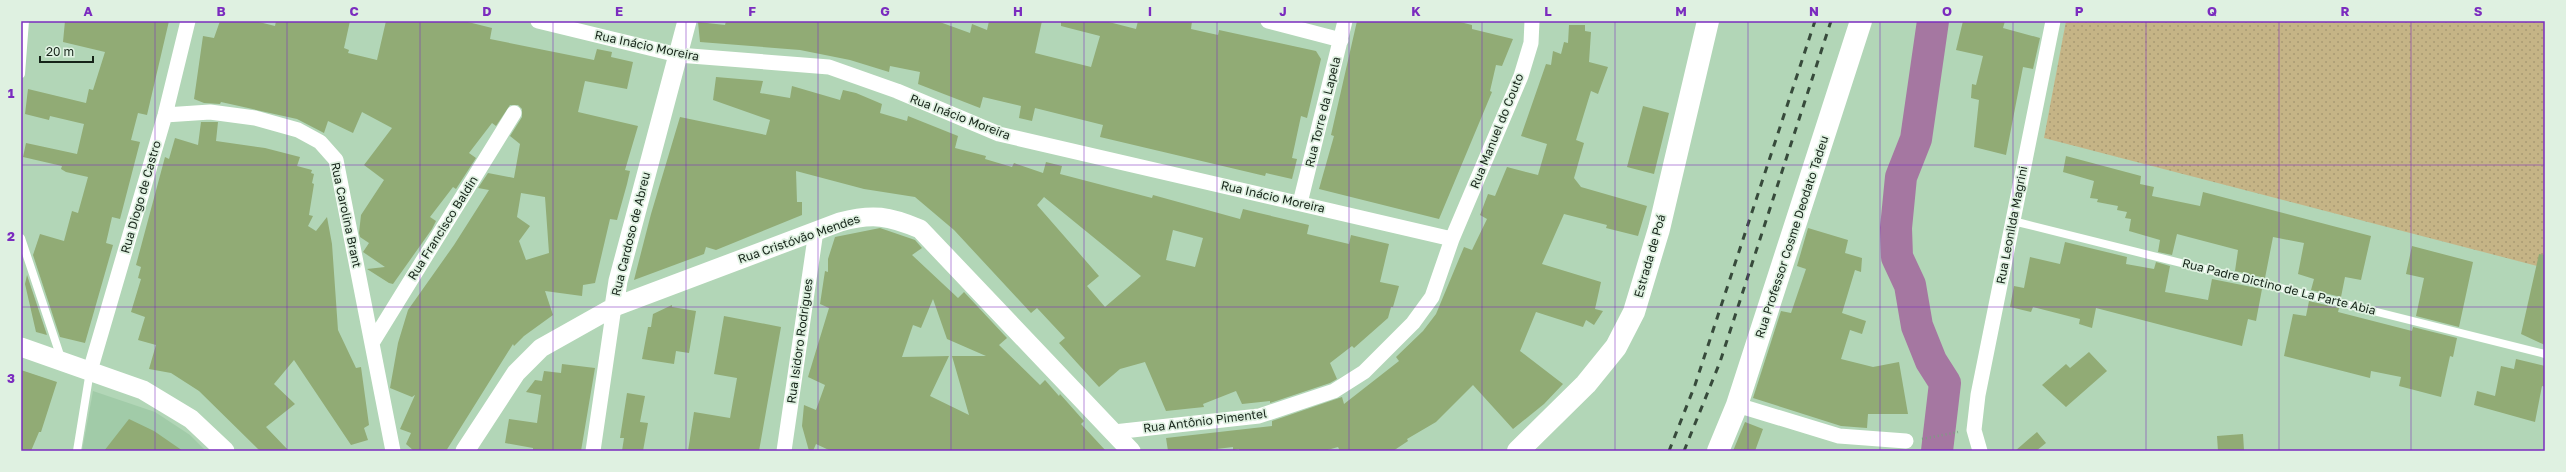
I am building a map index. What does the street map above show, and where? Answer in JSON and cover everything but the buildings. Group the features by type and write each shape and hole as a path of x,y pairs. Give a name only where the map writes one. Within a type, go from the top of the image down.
{"main road":[{"name":"Estrada de Poá","path":"1518,451 1586,384 1616,347 1634,312 1659,230 1708,21"},
{"name":"Rua Professor Cosme Deodato Tadeu","path":"1718,451 1737,405 1861,21"}],"street":[{"name":"Rua Diogo de Castro","path":"90,371 165,114 188,21"},
{"name":"Rua Inácio Moreira","path":"538,21 678,55 829,67 897,91 999,134 1452,239"},
{"name":"Rua Cardoso de Abreu","path":"593,451 618,281 687,21"},
{"path":"1268,21 1341,40"},
{"name":"Rua Torre da Lapela","path":"1300,203 1345,21"},
{"name":"Rua Manuel do Couto","path":"1452,239 1521,76 1531,43 1532,21"},
{"name":"Rua Leonilda Magrini","path":"1968,431 1978,395 2053,21"},
{"name":"Rua Carolina Brant","path":"165,114 210,112 255,118 298,130 320,142 336,160 393,451"},
{"name":"Rua Francisco Baldin","path":"372,343 514,113"},
{"name":"Rua Cristóvão Mendes","path":"465,451 516,373 541,348 614,307 816,231 859,217 875,215 898,219 920,229 1114,432 1130,451"},
{"name":"Rua Isidoro Rodrigues","path":"784,451 816,231"},
{"name":"Rua Antônio Pimentel","path":"1114,432 1259,416 1334,391 1364,372 1424,310 1432,297 1452,239"},
{"path":"21,347 62,362 126,382 163,400 191,419 225,451"},
{"path":"1737,405 1839,436 1906,441"},
{"path":"1968,431 1980,451"}],"lane":[{"path":"21,74 25,21"},
{"name":"Rua Padre Dictino de La Parte Abia","path":"2013,221 2545,354"},
{"path":"21,238 57,340 62,362"},
{"path":"76,451 90,371"}],"path":[{"path":"1920,439 1968,431"}],"shaded area":[{"path":"2066,21 2545,21 2545,268 2044,138"},
{"path":"93,391 155,412 190,435 206,451 82,451"}],"waterway":[{"path":"1933,21 1916,139 1901,177 1896,228 1897,257 1910,285 1917,326 1931,361 1945,383 1937,451"}],"railway":[{"path":"1669,451 1695,385 1815,21"},
{"path":"1684,451 1720,362 1831,21"}]}
